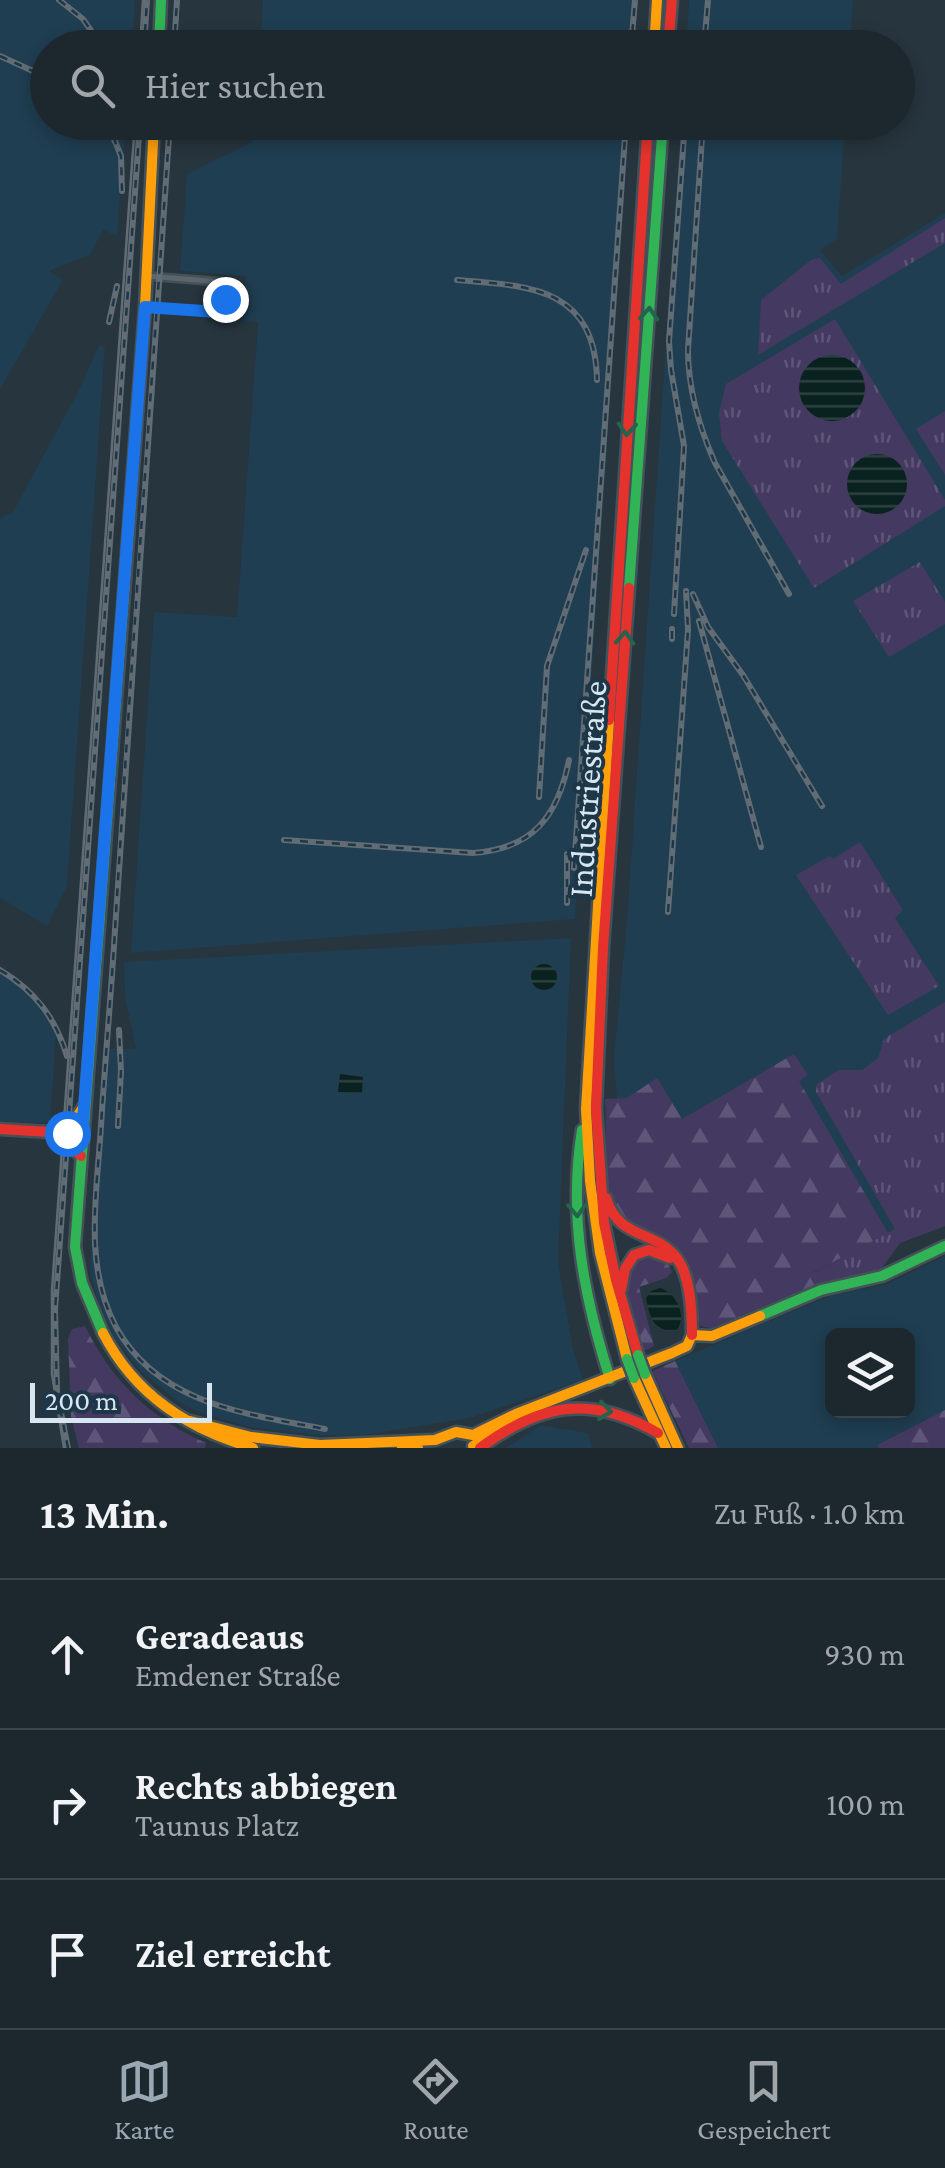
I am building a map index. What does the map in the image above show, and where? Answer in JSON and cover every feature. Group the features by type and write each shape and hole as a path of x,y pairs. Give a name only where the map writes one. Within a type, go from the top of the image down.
{"main road":[{"path":"160,30 162,0"},
{"path":"655,30 657,0"},
{"path":"670,30 672,0"},
{"path":"153,140 145,307 75,1247 88,1308 119,1363 155,1400 177,1416 216,1438 253,1448"},
{"name":"Industriestraße","path":"647,140 596,888 585,1114 587,1166 598,1248 666,1448"},
{"name":"Industriestraße","path":"632,1357 608,1244 598,1154 596,1072 662,140"},
{"path":"55,1132 72,1124 85,1104"},
{"path":"585,1114 576,1157 578,1230 594,1332 610,1379"},
{"path":"0,1129 82,1134"},
{"path":"55,1132 81,1156"},
{"path":"474,1444 535,1408 682,1348 692,1335 684,1269 677,1257 662,1246 628,1233 616,1222 607,1206 598,1154"},
{"path":"692,1335 712,1336 820,1290 882,1276 945,1246"},
{"path":"621,1301 623,1268 630,1257 643,1250 657,1251 672,1259 686,1289"},
{"name":"Industriestraße","path":"639,1376 678,1448"},
{"path":"474,1444 528,1420 584,1409 618,1412 658,1433"},
{"path":"177,1416 234,1433 296,1443 435,1440 456,1432 474,1444"},
{"path":"439,1448 446,1436"},
{"path":"402,1448 418,1448"}],"street":[{"path":"145,307 218,312 224,306 226,294 222,282 147,276"}],"shaded area":[{"path":"0,0 135,0 133,30 30,30 30,140 125,140 117,236 103,230 90,255 49,271 63,280 0,389"},
{"path":"263,0 637,0 635,30 261,30"},
{"path":"689,0 853,0 851,30 687,30"},
{"path":"628,140 575,919 131,953 154,612 237,617 258,322 243,321 246,276 180,271 187,174 252,142"},
{"path":"680,140 844,140 837,239 820,250 842,276 945,213 945,1226 785,1282 628,1198 614,1057 627,920"},
{"path":"99,345 105,347 67,886 47,926 0,898 0,519 14,510"},
{"path":"832,355 855,365 865,388 855,411 832,421 809,411 799,388 809,365"},
{"path":"877,454 898,463 907,484 898,505 877,514 856,505 847,484 856,463"},
{"path":"571,938 558,1263 573,1349 583,1380 470,1418 364,1435 310,1435 245,1426 202,1413 182,1404 142,1373 114,1337 98,1302 90,1271 103,1049 136,1049 125,997 124,962"},
{"path":"544,964 553,968 557,977 553,986 544,990 535,986 531,977 535,968"},
{"path":"0,973 23,987 47,1014 56,1034 50,1123 0,1121"},
{"path":"340,1074 363,1077 362,1093 338,1092"},
{"path":"945,1256 945,1410 878,1444 879,1448 718,1448 675,1361 832,1295 885,1285"},
{"path":"660,1288 679,1306 681,1319 676,1331 662,1329 651,1317 646,1298"},
{"path":"541,1425 588,1433 592,1448 506,1448"}],"green space":[{"path":"945,218 945,243 758,355 761,300 811,260 820,258 841,284"},
{"path":"835,319 945,500 945,506 814,588 722,441 719,413 726,384"},
{"path":"945,411 945,475 916,429"},
{"path":"920,562 945,602 945,624 889,657 853,601"},
{"path":"860,842 903,910 895,918 939,986 888,1015 796,875"},
{"path":"945,1002 945,1226 900,1243 880,1271 819,1283 813,1273 895,1229 816,1092 817,1084 839,1070 862,1070 878,1058 884,1039"},
{"path":"794,1054 808,1075 799,1081 888,1233 814,1272 819,1283 711,1328 700,1326 692,1277 679,1251 627,1224 614,1209 607,1170 605,1099 627,1098 657,1078 682,1119"},
{"path":"653,1256 666,1260 672,1272 639,1287 654,1346 644,1351 627,1293 626,1273 636,1259"},
{"path":"85,1326 107,1364 135,1396 168,1422 206,1443 205,1448 79,1448 71,1417 68,1339 72,1329"},
{"path":"675,1361 718,1448 689,1448 652,1371"},
{"path":"945,1410 945,1448 877,1445"}],"tram line":[{"path":"141,30 143,0"},
{"path":"64,1448 52,1374 52,1290 134,140"}],"railway":[{"path":"59,0 91,30"},
{"path":"145,30 147,0"},
{"path":"175,30 177,0"},
{"path":"632,30 635,0"},
{"path":"706,30 708,0"},
{"path":"0,56 30,70"},
{"path":"114,140 121,156 122,191"},
{"path":"68,1448 57,1392 55,1310 139,140"},
{"path":"169,140 95,1203 99,1279 116,1327 134,1353 155,1373 207,1401 265,1418 325,1429"},
{"path":"574,868 625,140"},
{"path":"674,614 684,446 669,341 684,140"},
{"path":"702,140 688,350 693,393 715,463 789,594"},
{"path":"457,280 533,290 554,297 571,309 585,326 597,380"},
{"path":"109,322 117,286"},
{"path":"539,797 547,666 586,550"},
{"path":"668,912 688,630 686,591"},
{"path":"693,594 708,627 743,675 822,806"},
{"path":"699,621 761,847"},
{"path":"672,629 672,639"},
{"path":"284,840 473,853 512,845 527,837 550,813 569,760"},
{"path":"567,854 567,903"},
{"path":"0,970 42,1006 67,1056"},
{"path":"118,1126 119,1030"}],"traffic: fast":[{"path":"160,30 161,0"},
{"path":"629,588 662,140"},
{"path":"103,1333 82,1283 75,1247 124,593"},
{"path":"582,1130 577,1194 581,1256 610,1379"},
{"path":"760,1316 821,1290 882,1276 945,1246"},
{"path":"638,1355 645,1374"},
{"path":"627,1359 634,1378"}],"traffic: slow":[{"path":"655,30 657,0"},
{"path":"124,593 153,140"},
{"path":"609,720 586,1109 600,1253 627,1359"},
{"path":"59,1131 72,1124 84,1106"},
{"path":"190,1421 251,1437 320,1445 435,1440 456,1432 473,1435 516,1414 672,1353 687,1346 692,1335 712,1336 760,1316"},
{"path":"103,1333 131,1374 166,1407 207,1431 253,1448"},
{"path":"645,1374 678,1448"},
{"path":"634,1378 666,1448"},
{"path":"473,1446 514,1421"},
{"path":"402,1448 418,1448"}],"traffic: jam":[{"path":"670,30 672,0"},
{"path":"609,720 647,140"},
{"path":"629,588 603,948 596,1108 604,1223 638,1355"},
{"path":"0,1129 82,1134"},
{"path":"59,1135 81,1156"},
{"path":"606,1198 619,1221 676,1257 690,1294 692,1335"},
{"path":"621,1290 625,1269 634,1255 649,1250 670,1258"},
{"path":"480,1448 524,1421 567,1409 610,1413 658,1433"}],"route":[{"path":"67,1133 82,1134 145,307 218,312 225,299"}]}
